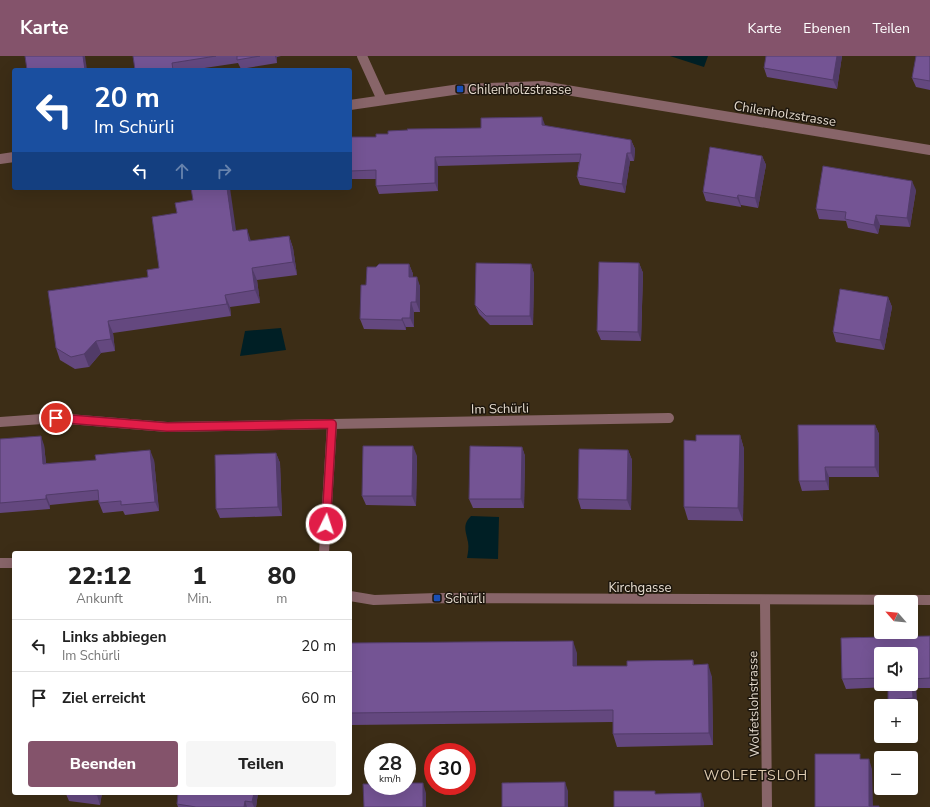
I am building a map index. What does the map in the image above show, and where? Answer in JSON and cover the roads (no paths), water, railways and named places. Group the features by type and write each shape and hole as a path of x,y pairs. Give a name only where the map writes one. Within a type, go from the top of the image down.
{"street":[{"path":"362,56 382,100"},
{"name":"Chilenholzstrasse","path":"352,105 460,89 542,86 930,150"},
{"path":"0,160 12,157"},
{"name":"Im Schürli","path":"0,422 56,418 167,427 668,418"},
{"path":"324,551 332,424"},
{"path":"0,563 12,563"},
{"name":"Kirchgasse","path":"352,596 397,600 445,598 930,600"},
{"name":"Wolfetslohstrasse","path":"766,600 767,807"}],"water":[{"path":"670,56 708,56 704,67"},
{"path":"281,328 286,350 240,356 245,331"},
{"path":"471,516 499,517 498,559 467,558 468,542 466,522"}],"place":[{"name":"Chilenholzstrasse","path":"460,89"},
{"name":"Schürli","path":"437,598"}],"district":[{"name":"WOLFETSLOH","path":"756,775"}]}
